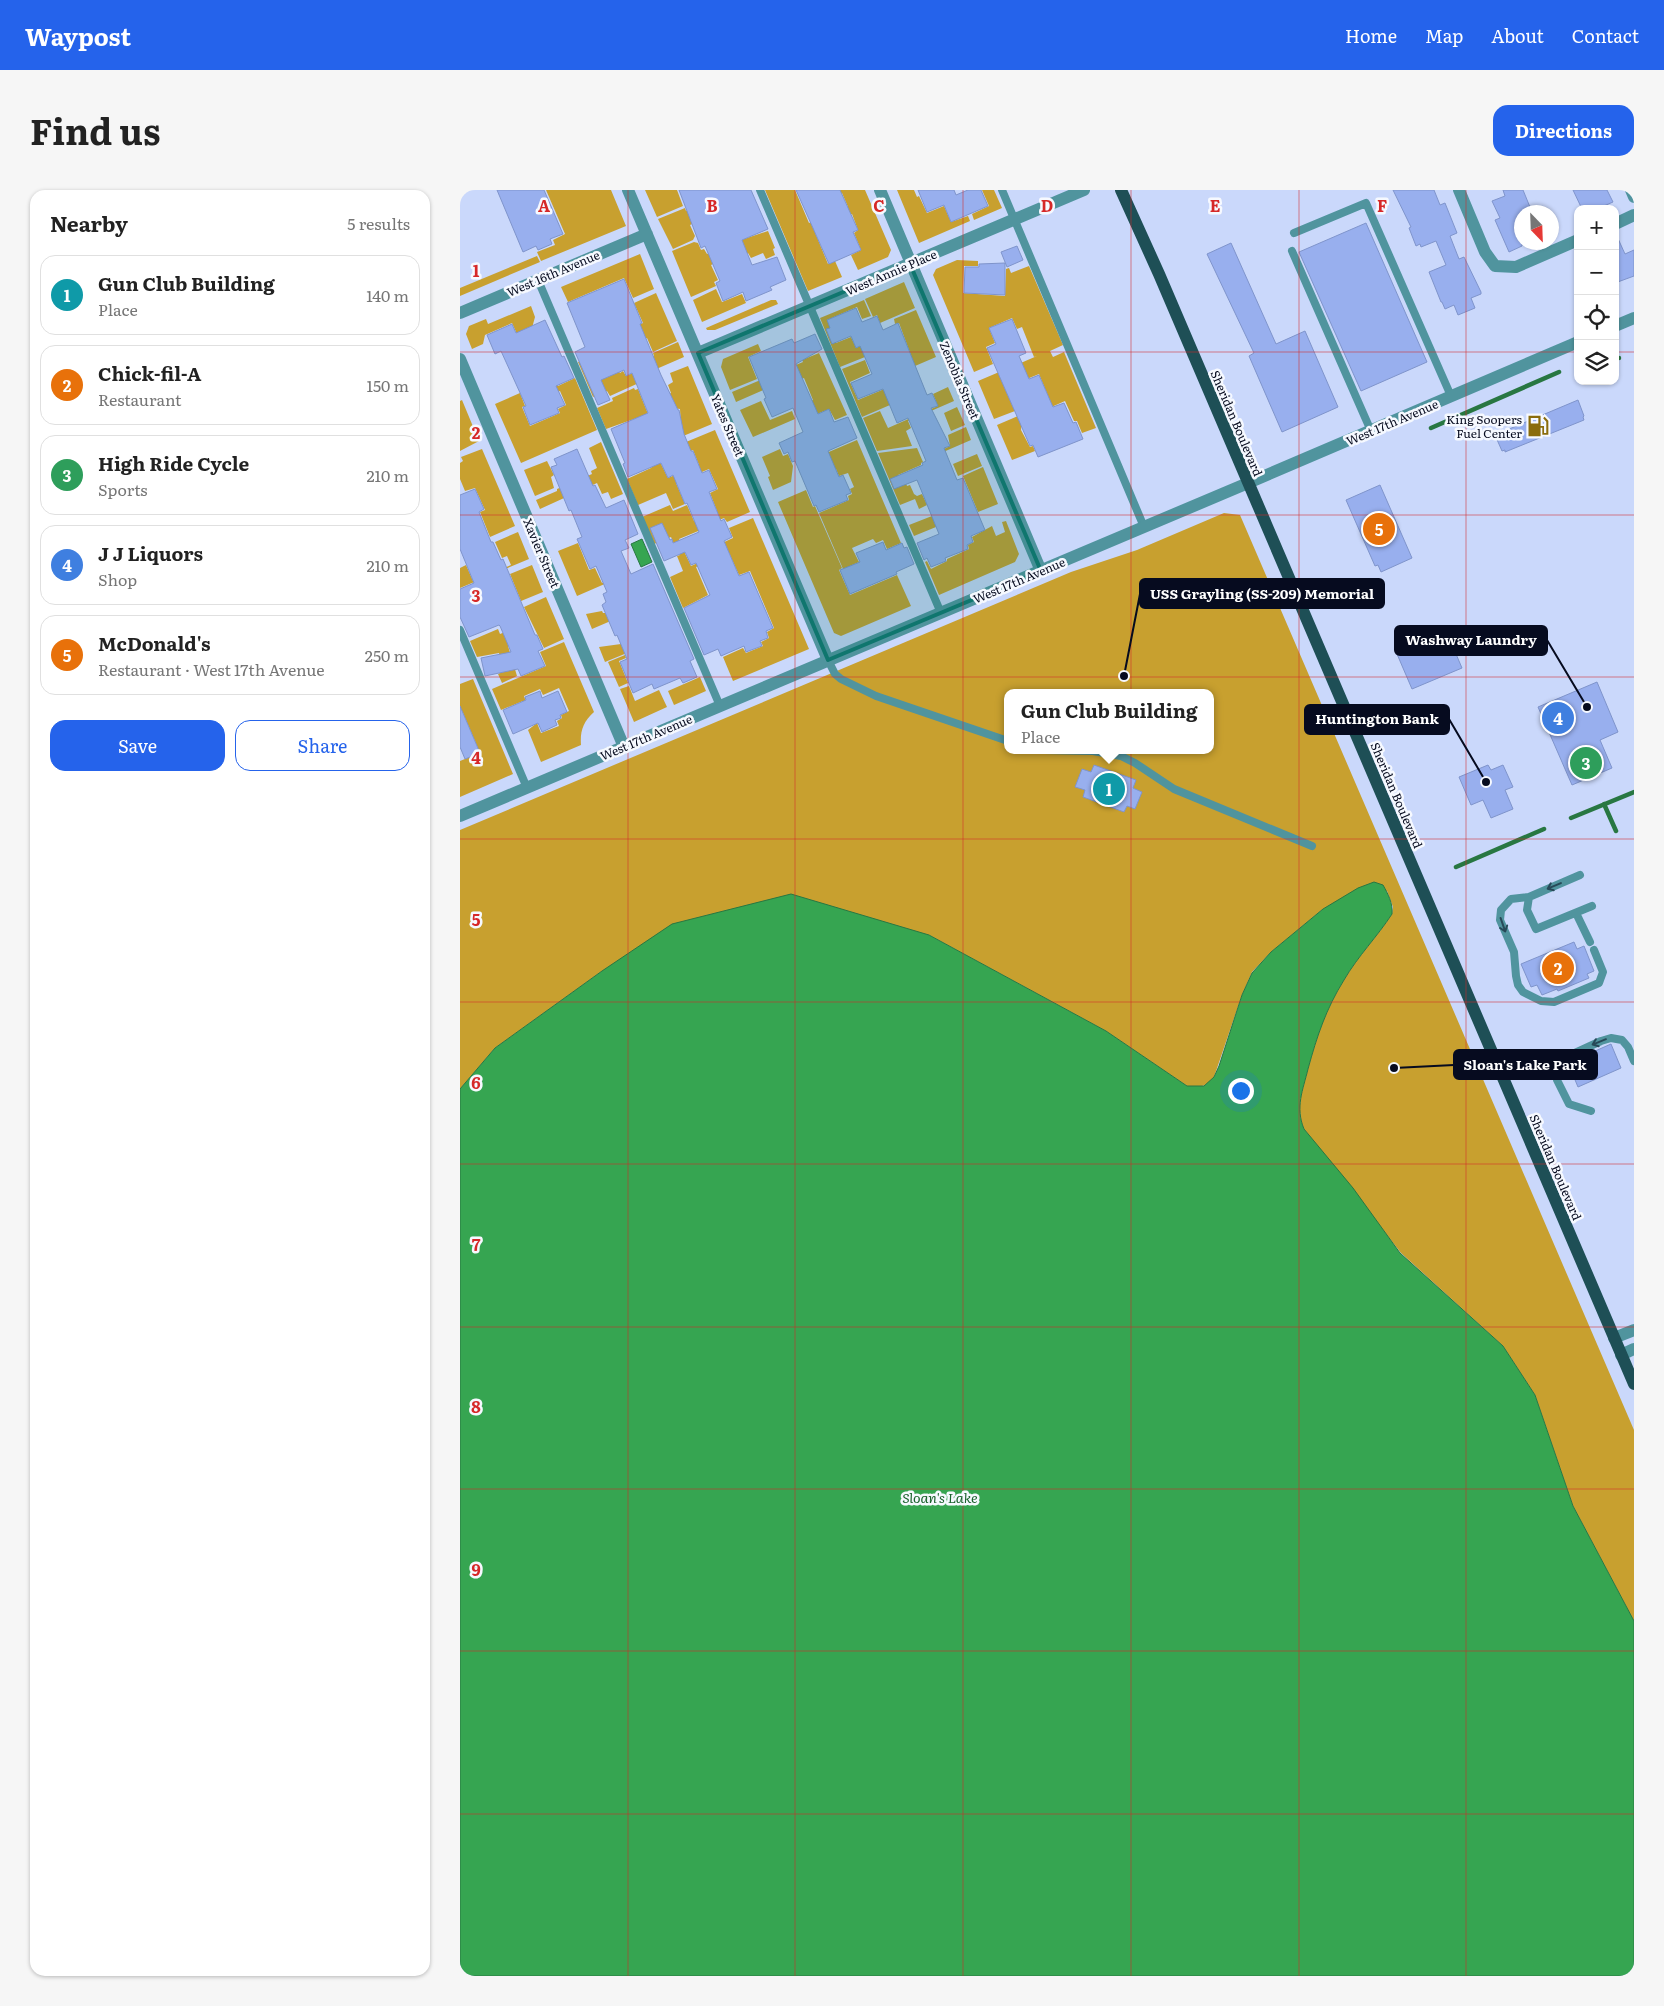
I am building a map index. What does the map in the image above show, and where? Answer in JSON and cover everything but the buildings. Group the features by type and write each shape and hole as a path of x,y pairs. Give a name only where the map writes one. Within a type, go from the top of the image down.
{"main road":[{"name":"Sheridan Boulevard","path":"1121,190 1162,281 1634,1384"}],"street":[{"name":"Yates Street","path":"628,190 828,660"},
{"name":"Zenobia Street","path":"880,190 1041,571"},
{"name":"West Annie Place","path":"698,353 1084,190"},
{"path":"1459,190 1485,252 1496,266 1516,267 1574,242"},
{"path":"1631,190 1634,197"},
{"path":"1619,222 1634,215"},
{"name":"West 16th Avenue","path":"460,313 647,234"},
{"path":"1619,324 1634,318"},
{"name":"West 17th Avenue","path":"460,816 1574,344"},
{"name":"Xavier Street","path":"460,359 624,747"},
{"path":"1614,1338 1634,1330"},
{"path":"1621,1354 1634,1349"}],"lane":[{"path":"760,190 941,613"},
{"path":"1002,190 1144,527"},
{"path":"1294,233 1366,203 1451,396"},
{"path":"1292,251 1371,431"},
{"path":"538,280 720,706"},
{"path":"460,630 527,788"},
{"path":"828,660 835,674 841,679 876,696 1004,739"},
{"path":"1110,754 1135,762 1174,788 1312,846"},
{"path":"1580,876 1529,897 1511,899 1501,910 1500,920 1514,952 1518,985 1523,992 1541,1001 1554,1002 1599,983 1603,972 1594,950"},
{"path":"1529,897 1527,910 1536,929 1592,906"},
{"path":"1576,913 1590,942"},
{"path":"1592,1111 1569,1104 1557,1080 1556,1068 1564,1058 1611,1038 1622,1040 1628,1047 1634,1061"}],"highlighted area":[{"path":"910,264 1041,571 828,660 698,353"}],"shaded area":[{"path":"546,190 611,190 626,226 541,261 537,252 555,245 553,240 565,234"},
{"path":"645,190 677,190 683,206 657,217"},
{"path":"765,190 795,190 809,223 848,207 839,190 865,190 891,250 888,257 858,270 851,255 861,250 854,233 858,230 852,214 814,230 828,264 835,261 842,277 808,291"},
{"path":"897,190 914,190 927,213 944,206 951,222 968,216 970,221 919,243"},
{"path":"982,190 994,190 1002,208 974,220 972,214 989,206"},
{"path":"685,208 686,211 688,210 703,219 690,225 695,236 693,240 673,249 658,219"},
{"path":"768,231 775,248 773,249 775,255 766,259 763,253 751,258 748,253 744,255 732,243"},
{"path":"694,242 698,243 701,250 704,249 707,254 730,244 735,254 711,265 718,280 714,282 716,286 691,297 672,251"},
{"path":"640,254 654,289 633,298 624,278 568,302 561,287"},
{"path":"537,256 540,262 460,296 460,288"},
{"path":"957,260 978,261 978,266 964,266 963,293 1005,296 1006,269 1009,268 1011,273 1029,266 1063,345 1050,351 1053,357 1064,352 1096,428 1082,433 1065,401 1022,420 1021,430 1030,447 1033,446 1035,451 1012,460 997,425 1030,411 1048,396 1039,374 1005,388 1015,411 994,419 978,381 1037,356 1034,357 1022,327 1017,329 1012,318 989,328 995,343 986,347 993,364 974,372 933,275 936,269"},
{"path":"904,282 915,308 880,323 877,315 873,317 865,299"},
{"path":"716,289 722,302 742,294 746,303 702,322 693,300"},
{"path":"656,293 677,341 653,352 647,338 624,349 617,334 643,323 634,303"},
{"path":"771,300 776,300 778,304 715,330 707,330 706,328"},
{"path":"864,300 871,316 862,319 857,307 827,320 836,343 851,337 856,348 870,342 875,353 840,367 820,318"},
{"path":"531,306 535,317 532,328 517,334 512,323 485,335 483,344 472,349 466,334 469,326 486,319 488,324"},
{"path":"916,310 936,357 915,366 899,323 895,324 894,319"},
{"path":"678,342 684,357 638,377 641,382 610,396 607,391 593,397 578,362 605,351 620,373 623,371 626,376 654,364 653,353"},
{"path":"758,344 761,351 748,357 757,379 730,390 721,367 723,359"},
{"path":"819,353 847,415 835,420 829,409 800,421 795,408 813,400 804,378 786,386 768,388 736,402 732,392 803,362 802,360"},
{"path":"865,360 870,373 850,382 858,400 894,385 897,402 862,417 842,369"},
{"path":"688,366 712,424 664,444 684,434 681,427 680,409 645,404 671,393 668,385 673,382 670,373"},
{"path":"575,378 597,430 521,463 495,404 520,393 525,406 522,407 530,426 560,413 558,409 566,405 560,391 552,394 557,383 558,386"},
{"path":"948,387 954,401 908,421 911,428 906,431 912,446 877,451 863,418 880,411 888,428 938,406 933,394"},
{"path":"634,388 635,390 638,389 648,414 606,429 597,408 613,401 612,398"},
{"path":"462,400 479,441 460,451 460,401"},
{"path":"761,401 770,420 792,411 795,419 753,437 740,410"},
{"path":"957,407 965,425 951,431 944,413"},
{"path":"966,427 971,440 941,453 940,451 950,446 948,435"},
{"path":"715,430 750,512 727,522 724,518 703,527 700,518 717,511 710,493 718,489 709,469 676,483 685,504 673,509 666,493 638,505 627,479 651,468 658,458 668,478 699,465 693,450 690,451 686,442"},
{"path":"857,440 901,543 887,549 883,540 876,543 873,539 852,548 859,562 843,569 819,513 849,500 848,496 852,494 850,489 854,487 848,473 839,476 836,469 817,457"},
{"path":"601,442 623,494 611,499 608,492 602,494 597,483 540,509 536,500 592,474 591,471 597,468 589,448"},
{"path":"917,448 923,462 921,465 898,475 901,482 905,480 907,486 910,485 914,494 917,496 922,494 927,505 919,509 915,499 900,505 878,453"},
{"path":"482,449 515,526 490,537 480,512 485,510 475,488 465,491 460,479 460,463 463,461 461,457"},
{"path":"780,449 783,456 788,454 793,466 791,482 773,490 768,477 770,476 762,457"},
{"path":"977,454 982,466 958,476 953,464"},
{"path":"547,461 554,475 551,477 554,488 535,496 524,470"},
{"path":"983,467 998,504 978,512 963,476"},
{"path":"806,490 842,568 839,570 850,595 897,575 911,606 841,636 834,633 778,502"},
{"path":"670,505 673,511 687,505 694,521 698,519 703,529 679,539 681,544 675,546 671,537 654,544 642,517"},
{"path":"1224,513 1240,515 1634,1430 1634,1621 1573,1506 1535,1395 1503,1346 1401,1253 1304,1129 1301,1121 1300,1106 1308,1069 1327,1012 1355,963 1392,914 1393,907 1387,891 1323,909 1271,952 1252,972 1242,995 1214,1077 1202,1086 1187,1086 1106,1031 929,935 602,971 495,1048 460,1089 460,830 1071,572 1137,550"},
{"path":"932,516 936,527 914,536 909,525"},
{"path":"753,518 809,649 733,681 723,657 743,648 746,653 763,646 761,642 769,638 767,632 774,628 750,571 739,575 729,553 720,544 733,538 729,528"},
{"path":"1006,521 1019,554 1015,562 939,595 925,562 927,561 931,569 947,561 947,559 969,549 968,545 974,542 972,537 992,526 996,536 1005,532 1002,522"},
{"path":"518,532 529,559 460,588 460,568 466,565 473,581 511,565 507,556 502,558 495,542"},
{"path":"578,543 589,570 595,568 602,583 630,573 577,596 558,551"},
{"path":"682,547 691,566 723,552 724,555 696,567 708,595 683,608 670,577 683,571 677,556 680,555 678,549"},
{"path":"532,565 543,592 521,601 510,574"},
{"path":"546,597 564,639 544,648 524,607"},
{"path":"602,611 603,613 609,613 613,620 592,629 586,614"},
{"path":"498,629 500,634 505,632 517,676 502,683 498,674 502,672 499,653 477,657 470,641"},
{"path":"564,642 594,712 587,719 583,727 581,745 541,762 528,730 537,723 541,733 559,726 557,721 562,718 561,715 569,711 559,688 543,695 540,689 524,696 526,702 523,701 501,710 492,689 546,666 540,652"},
{"path":"621,644 627,653 605,662 599,647"},
{"path":"625,655 626,658 619,661 628,683 619,687 608,662"},
{"path":"700,677 706,691 674,705 668,691"},
{"path":"473,679 513,774 460,797 460,761 480,753 463,713 460,714 460,684"},
{"path":"629,686 635,701 659,690 667,707 634,722 620,689"}],"water":[{"path":"642,539 652,562 641,567 631,544"},
{"name":"Sloan's Lake","path":"1374,882 1383,885 1391,902 1392,914 1349,971 1327,1012 1302,1091 1301,1121 1304,1129 1353,1188 1400,1253 1503,1346 1535,1395 1573,1506 1634,1621 1634,1976 460,1976 460,1089 495,1048 602,971 672,924 791,894 929,935 1106,1031 1187,1086 1204,1086 1214,1077 1219,1066 1242,995 1252,973 1271,952 1323,909 1358,888"}],"waterway":[{"path":"1431,428 1559,372"},
{"path":"1571,818 1634,792"},
{"path":"1604,804 1616,831"},
{"path":"1456,867 1544,829"}],"place":[{"name":"King Soopers Fuel Center","path":"1538,426"},
{"name":"McDonald's","path":"1379,529"},
{"name":"USS Grayling (SS-209) Memorial","path":"1124,676"},
{"name":"Washway Laundry","path":"1587,707"},
{"name":"J J Liquors","path":"1558,718"},
{"name":"High Ride Cycle","path":"1586,763"},
{"name":"Huntington Bank","path":"1486,782"},
{"name":"Gun Club Building","path":"1109,789"},
{"name":"Chick-fil-A","path":"1558,968"},
{"name":"Sloan's Lake Park","path":"1394,1068"}]}
